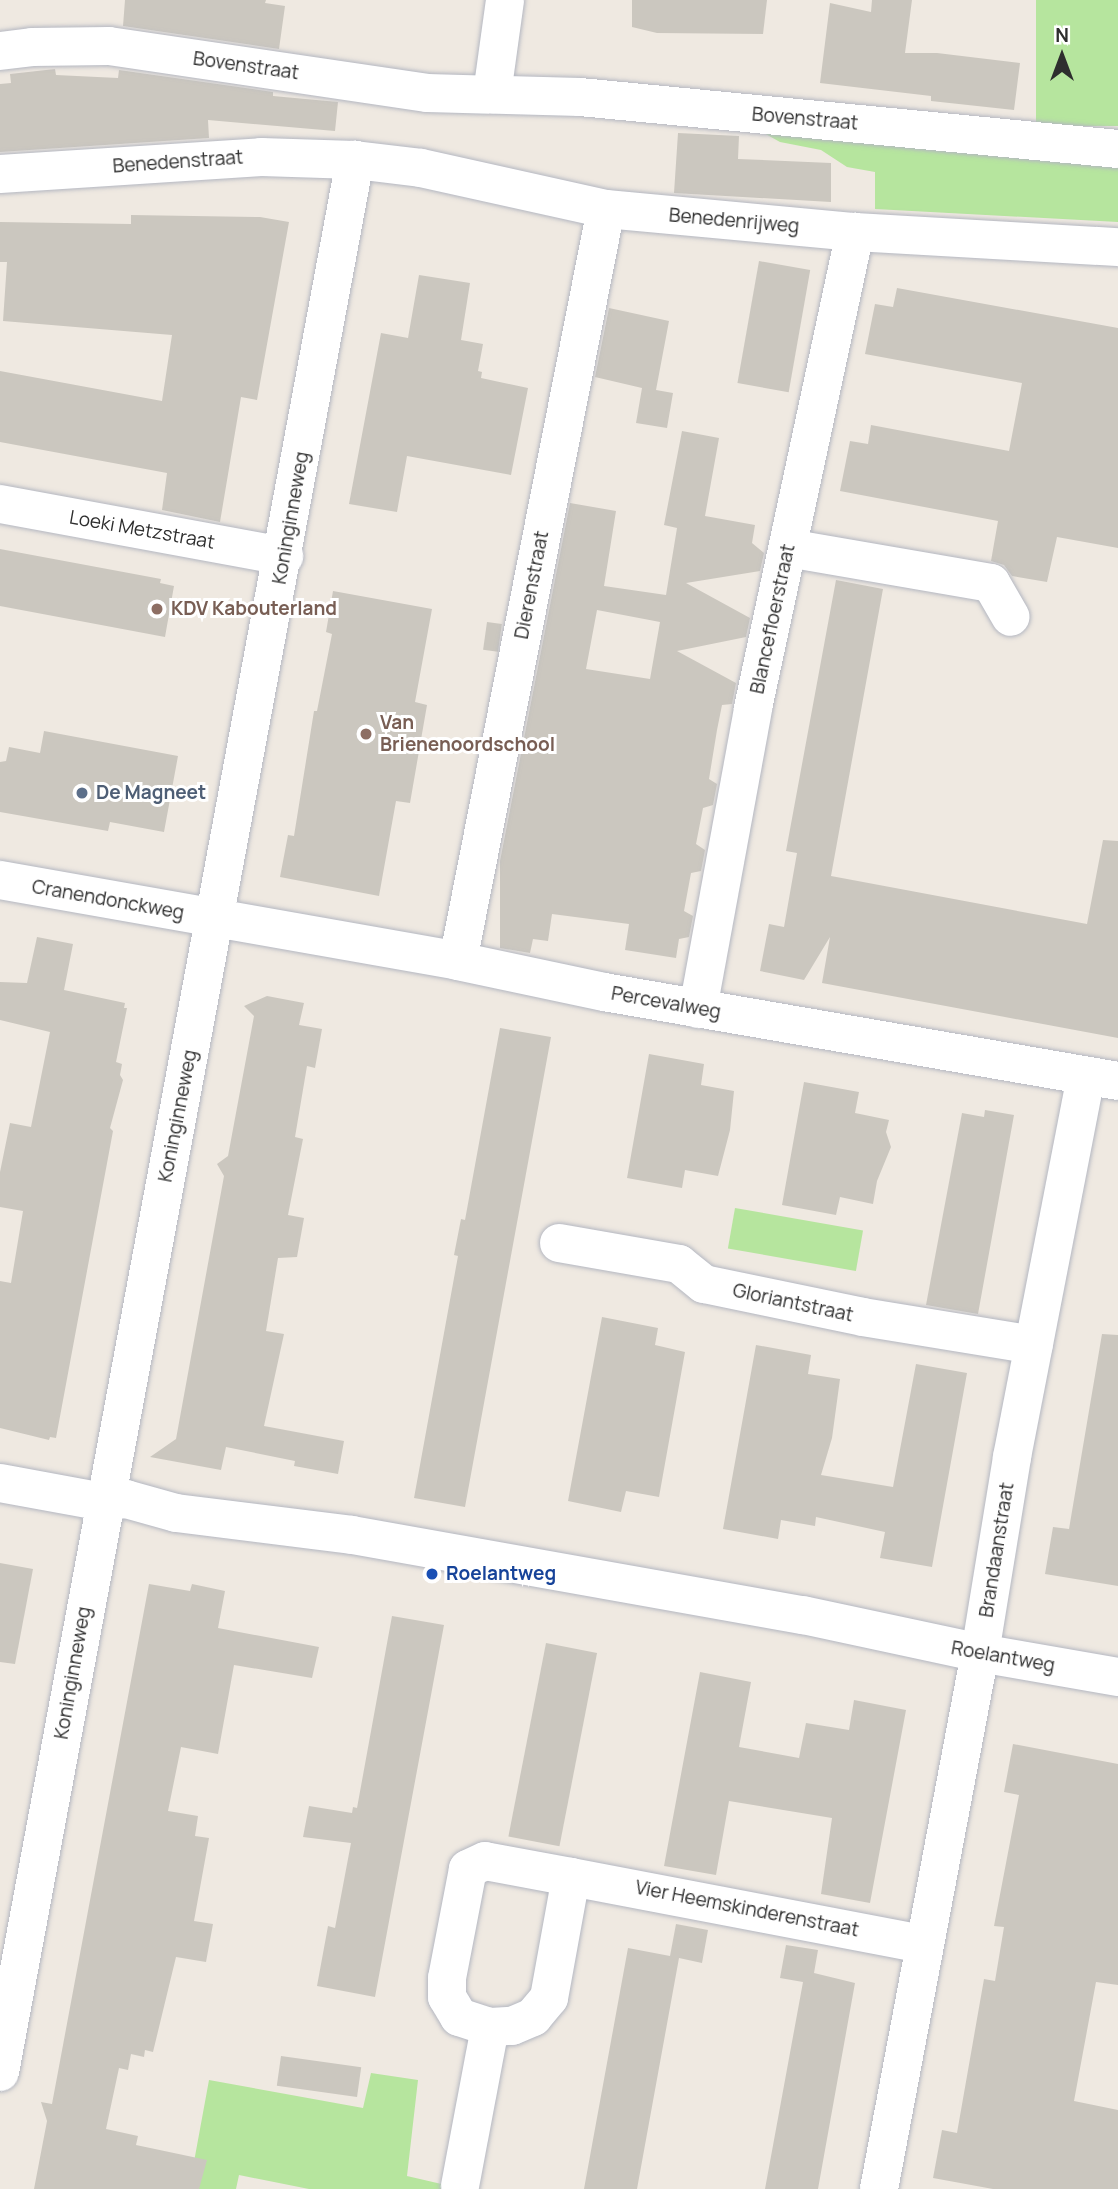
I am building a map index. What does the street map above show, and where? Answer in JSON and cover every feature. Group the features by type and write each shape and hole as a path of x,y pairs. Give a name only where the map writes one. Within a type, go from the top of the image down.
{"street":[{"path":"492,94 505,0"},
{"name":"Bovenstraat","path":"0,51 32,47 108,46 427,93 580,97 1118,149"},
{"name":"Benedenstraat","path":"0,174 261,157 355,160"},
{"name":"Benedenrijweg","path":"355,160 421,168 606,209 855,232 1118,247"},
{"name":"Koninginneweg","path":"0,2072 104,1502 284,556 355,160"},
{"name":"Dierenstraat","path":"458,961 606,209"},
{"name":"Blancefloerstraat","path":"698,1009 753,708 855,232"},
{"name":"Loeki Metzstraat","path":"0,504 284,556"},
{"path":"788,548 991,583 1011,617"},
{"name":"Cranendonckweg","path":"0,880 216,919"},
{"name":"Percevalweg","path":"216,919 458,961 698,1009 1102,1079"},
{"name":"Brandaanstraat","path":"879,2189 923,1944 980,1653 1034,1345 1102,1079"},
{"name":"Gloriantstraat","path":"559,1243 679,1264 704,1284 863,1317 1034,1345"},
{"name":"Roelantweg","path":"0,1483 104,1502 125,1499 176,1513 365,1538 803,1615 980,1653 1118,1677"},
{"name":"Vier Heemskinderenstraat","path":"490,2027 459,2017 447,1997 447,1978 468,1869 485,1861 923,1944"},
{"path":"460,2186 490,2027 512,2026 533,2017 549,1998 571,1877"}],"green space":[{"path":"1036,0 1118,0 1118,126 1036,126"},
{"path":"746,123 1118,159 1118,222 875,209 875,172 847,167 821,150 780,142"},
{"path":"735,1208 863,1231 856,1271 728,1248"},
{"path":"371,2073 418,2080 407,2176 463,2189 309,2189 239,2175 236,2189 189,2189 209,2080 363,2108"}],"building":[{"path":"125,0 266,0 265,3 285,6 279,49 123,26"},
{"path":"632,0 767,0 763,34 657,33 632,27"},
{"path":"872,0 912,0 905,53 937,53 1020,63 1014,110 931,101 931,96 820,83 830,3 871,12"},
{"path":"55,69 56,75 118,78 119,70 273,92 273,96 338,102 335,131 208,120 209,138 0,152 0,84 11,83 10,74"},
{"path":"678,133 739,136 738,159 831,163 831,202 674,193"},
{"path":"131,215 260,217 289,222 257,400 241,397 220,522 162,510 167,473 0,442 0,371 162,401 172,335 3,321 7,262 0,262 0,222 131,224"},
{"path":"759,261 810,270 789,392 737,383"},
{"path":"419,275 470,283 461,340 483,344 478,371 482,372 481,378 528,388 511,475 407,456 397,512 349,504 381,333 408,338"},
{"path":"897,288 1118,328 1118,548 1057,537 1047,582 1012,576 1004,565 991,561 998,521 840,491 850,441 868,444 871,425 1009,451 1022,383 865,354 875,304 893,307"},
{"path":"609,308 669,321 656,390 673,393 667,428 636,423 642,388 595,377"},
{"path":"682,431 719,438 705,516 755,525 752,543 764,553 760,571 686,583 750,618 746,637 677,651 736,683 732,704 722,705 717,730 709,779 717,784 713,805 703,808 696,844 705,850 701,871 691,873 684,911 693,916 689,937 679,939 676,958 625,950 629,924 552,914 548,941 533,939 530,953 500,948 500,861 570,503 616,511 604,586 666,595 677,528 664,525","holes":["597,610 660,622 650,679 586,669"]},
{"path":"0,549 161,579 160,583 174,586 165,637 0,606"},
{"path":"836,580 883,589 831,876 1087,924 1103,840 1118,841 1118,1038 822,983 830,937 804,980 760,971 769,924 784,927 797,853 786,851"},
{"name":"Van Brienenoordschool","path":"333,591 432,609 415,702 427,705 410,803 396,801 379,896 280,877 288,835 294,836 314,711 317,711 332,634 326,632"},
{"path":"487,622 502,624 498,652 483,650"},
{"path":"44,731 178,756 164,832 110,822 108,831 0,812 0,762 6,761 9,747 40,753"},
{"path":"37,937 73,944 64,990 125,1003 124,1008 127,1008 116,1062 122,1064 120,1075 123,1080 110,1128 113,1131 56,1438 50,1437 49,1440 0,1428 0,1281 11,1283 23,1211 0,1207 0,1172 10,1123 31,1127 50,1032 0,1020 0,982 27,983"},
{"path":"267,996 304,1003 299,1025 322,1029 315,1068 307,1066 295,1137 303,1139 288,1215 304,1218 297,1257 278,1258 266,1331 284,1334 264,1426 344,1441 338,1474 294,1466 295,1461 226,1447 221,1470 150,1457 176,1439 224,1176 217,1164 228,1156 254,1016 244,1006"},
{"path":"500,1028 551,1037 465,1507 414,1498 458,1256 454,1255 461,1219 465,1220"},
{"path":"649,1054 704,1064 701,1085 734,1091 730,1130 718,1176 685,1170 682,1188 627,1178"},
{"path":"804,1082 859,1092 855,1113 889,1120 886,1132 891,1147 877,1181 873,1204 840,1197 836,1215 782,1205"},
{"path":"985,1110 1014,1115 978,1314 926,1305 962,1113 984,1117"},
{"path":"602,1317 658,1328 655,1345 685,1352 659,1497 626,1491 621,1512 568,1501"},
{"path":"1102,1334 1118,1335 1118,1586 1045,1574 1053,1527 1069,1529"},
{"path":"756,1345 811,1355 808,1374 840,1379 832,1438 821,1475 893,1487 916,1364 967,1373 932,1567 880,1558 885,1532 816,1517 815,1526 781,1520 778,1539 723,1529"},
{"path":"0,1563 33,1569 15,1664 0,1662"},
{"path":"149,1584 190,1591 192,1584 225,1591 218,1628 319,1647 312,1678 234,1665 218,1754 181,1747 168,1811 198,1816 195,1836 209,1838 194,1921 213,1924 206,1962 176,1957 153,2052 145,2050 144,2057 131,2054 128,2070 119,2068 106,2129 138,2136 136,2145 207,2160 199,2189 34,2189 47,2121 41,2102 52,2104"},
{"path":"392,1616 444,1625 375,1997 317,1986 328,1926 335,1928 351,1843 303,1837 309,1806 352,1813 353,1807 357,1808"},
{"path":"546,1643 597,1653 559,1846 508,1836"},
{"path":"700,1672 751,1682 739,1747 799,1758 806,1723 849,1730 854,1700 906,1710 870,1903 821,1894 832,1818 729,1801 716,1875 664,1866"},
{"path":"1013,1744 1118,1764 1118,1985 1096,1982 1074,2101 1118,2110 1118,2189 993,2189 933,2178 942,2130 957,2133 984,1979 995,1981 1004,1927 994,1926 1019,1795 1004,1792"},
{"path":"676,1924 708,1930 702,1963 679,1958 637,2189 584,2189 628,1948 670,1956"},
{"path":"786,1945 818,1950 814,1973 855,1983 818,2189 765,2189 803,1982 780,1978"},
{"path":"281,2056 361,2067 357,2097 277,2086"}],"place":[{"name":"KDV Kabouterland","path":"157,609"},
{"name":"Van Brienenoordschool","path":"366,734"},
{"name":"De Magneet","path":"82,793"},
{"name":"Roelantweg","path":"432,1574"}]}
